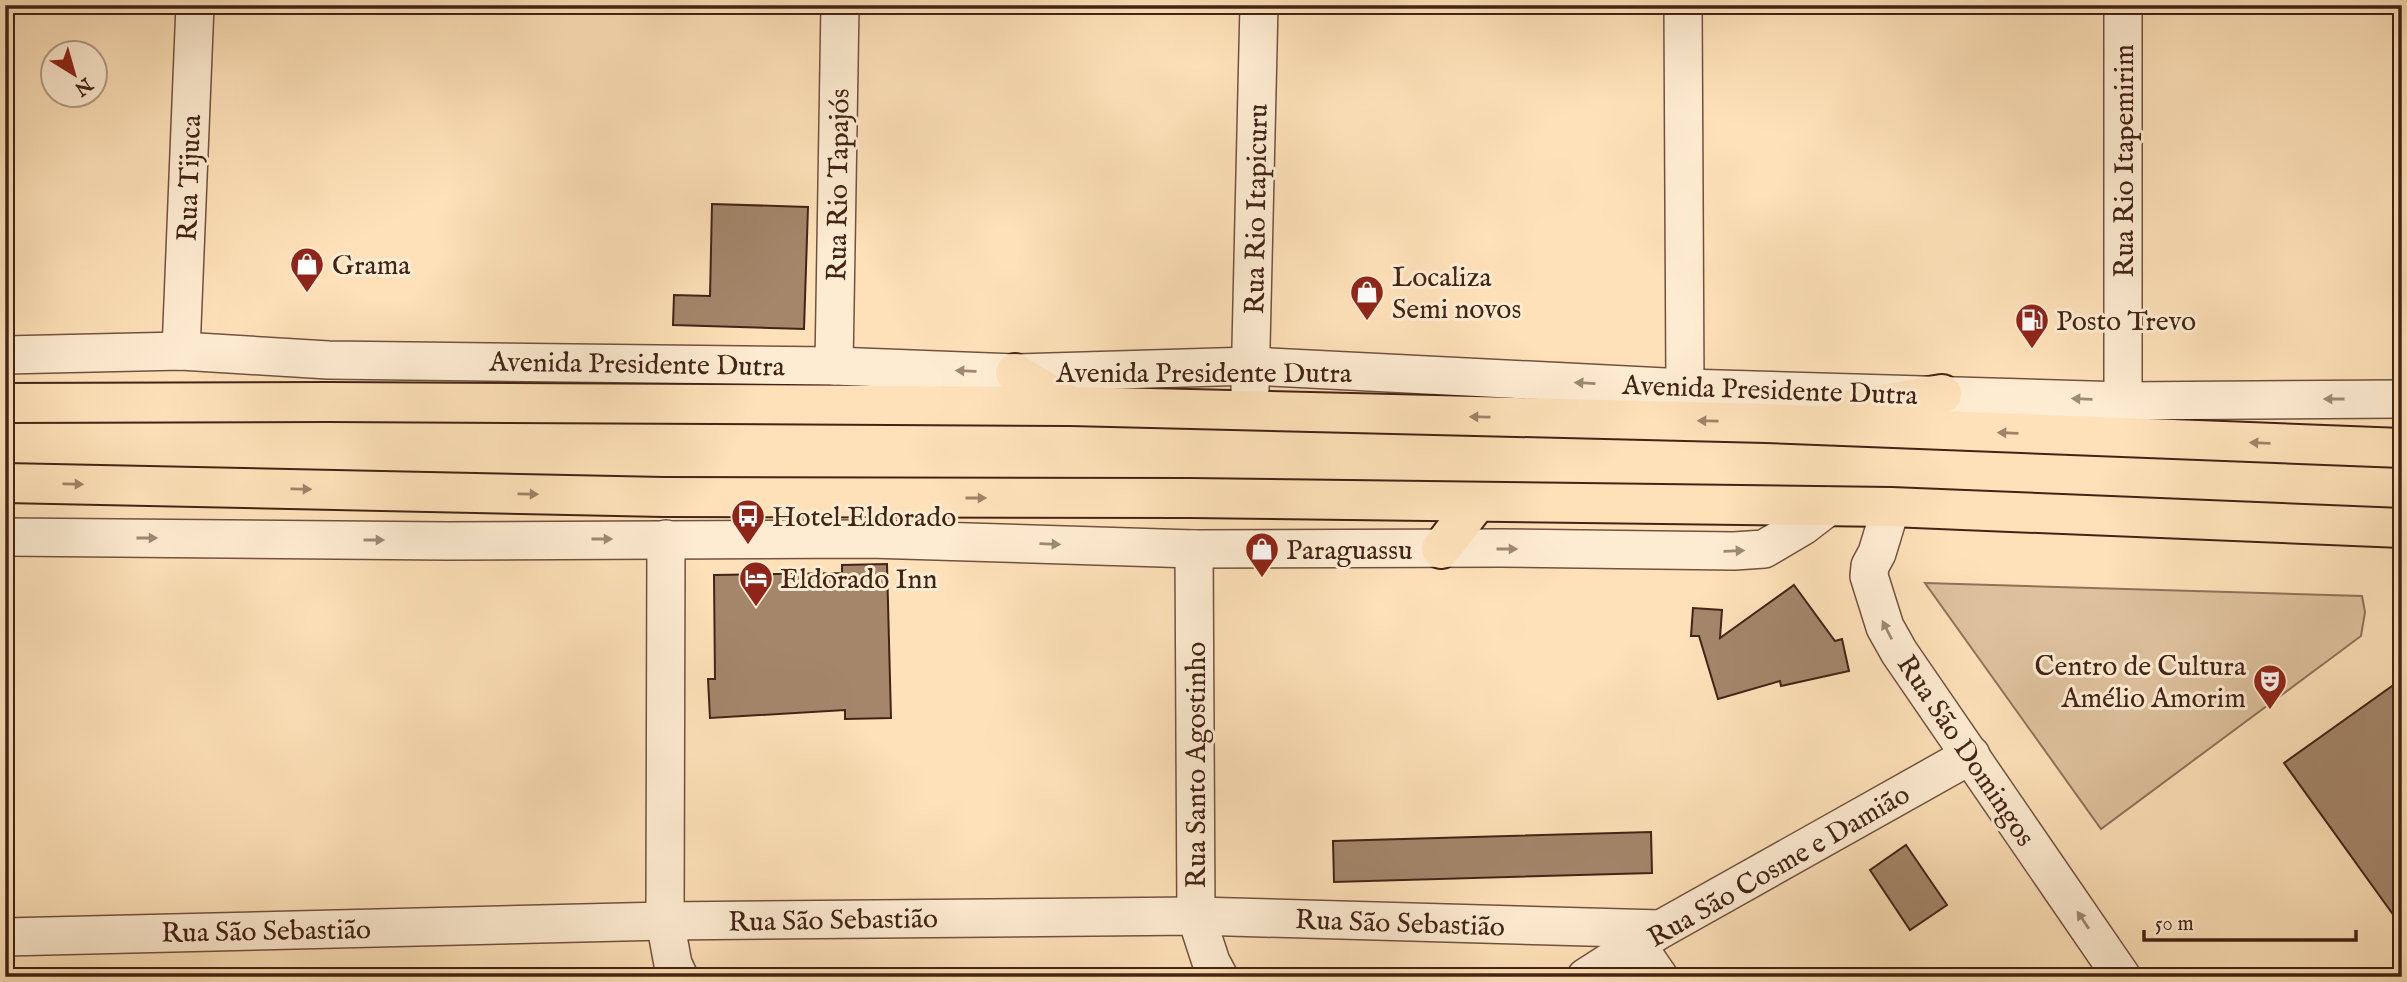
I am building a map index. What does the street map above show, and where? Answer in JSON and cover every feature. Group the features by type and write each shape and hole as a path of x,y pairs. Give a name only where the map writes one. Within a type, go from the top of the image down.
{"highway":[{"path":"1015,373 1070,407"},
{"path":"1766,423 1942,394"},
{"name":"Avenida Presidente Dutra","path":"5,403 341,402 1070,407 1766,423 2402,448"},
{"path":"5,483 650,496 1190,498 1891,507 2402,528"},
{"path":"1441,549 1477,502"}],"street":[{"name":"Rua Tijuca","path":"181,351 195,5"},
{"name":"Rua Rio Tapajós","path":"834,366 840,5"},
{"name":"Rua Rio Itapicuru","path":"1248,412 1252,366 1259,5"},
{"path":"1683,5 1685,388"},
{"name":"Rua Rio Itapemirim","path":"2123,5 2123,401"},
{"name":"Avenida Presidente Dutra","path":"5,355 181,351 328,360 834,366 1015,373 1252,366 1685,388 2123,401 2402,399"},
{"path":"2218,441 2221,400"},
{"path":"5,537 433,541 870,539 1194,549 1734,551 1764,549 1803,526 1829,506"},
{"name":"Rua São Domingos","path":"1891,507 1869,576 1885,627 1899,652 2122,977"},
{"path":"666,539 665,921 673,964 679,977"},
{"name":"Rua Santo Agostinho","path":"1194,549 1196,916 1211,962 1219,977"},
{"name":"Rua São Cosme e Damião","path":"1586,977 1649,937 1971,755"},
{"name":"Rua São Sebastião","path":"5,937 665,921 1196,916 1649,937"},
{"path":"1649,937 1659,977"}],"shaded area":[{"path":"1925,583 2362,596 2365,612 2361,636 2101,829"}],"building":[{"path":"712,204 808,207 804,329 673,325 674,295 710,296"},
{"path":"887,564 891,718 845,719 845,710 710,718 708,679 715,679 714,575 842,573 842,565"},
{"path":"1794,585 1835,641 1842,639 1849,671 1781,686 1780,681 1718,699 1699,636 1691,636 1693,608 1722,610 1720,638"},
{"path":"2402,679 2402,927 2284,763"},
{"path":"1651,832 1652,873 1334,882 1333,841"},
{"path":"1906,845 1947,905 1910,930 1870,870"}],"place":[{"name":"Grama","path":"307,294"},
{"name":"Localiza Semi novos","path":"1367,322"},
{"name":"Posto Trevo","path":"2032,350"},
{"name":"Hotel Eldorado","path":"748,546"},
{"name":"Paraguassu","path":"1262,579"},
{"name":"Eldorado Inn","path":"756,608"},
{"name":"Centro de Cultura Amélio Amorim","path":"2270,711"}]}
